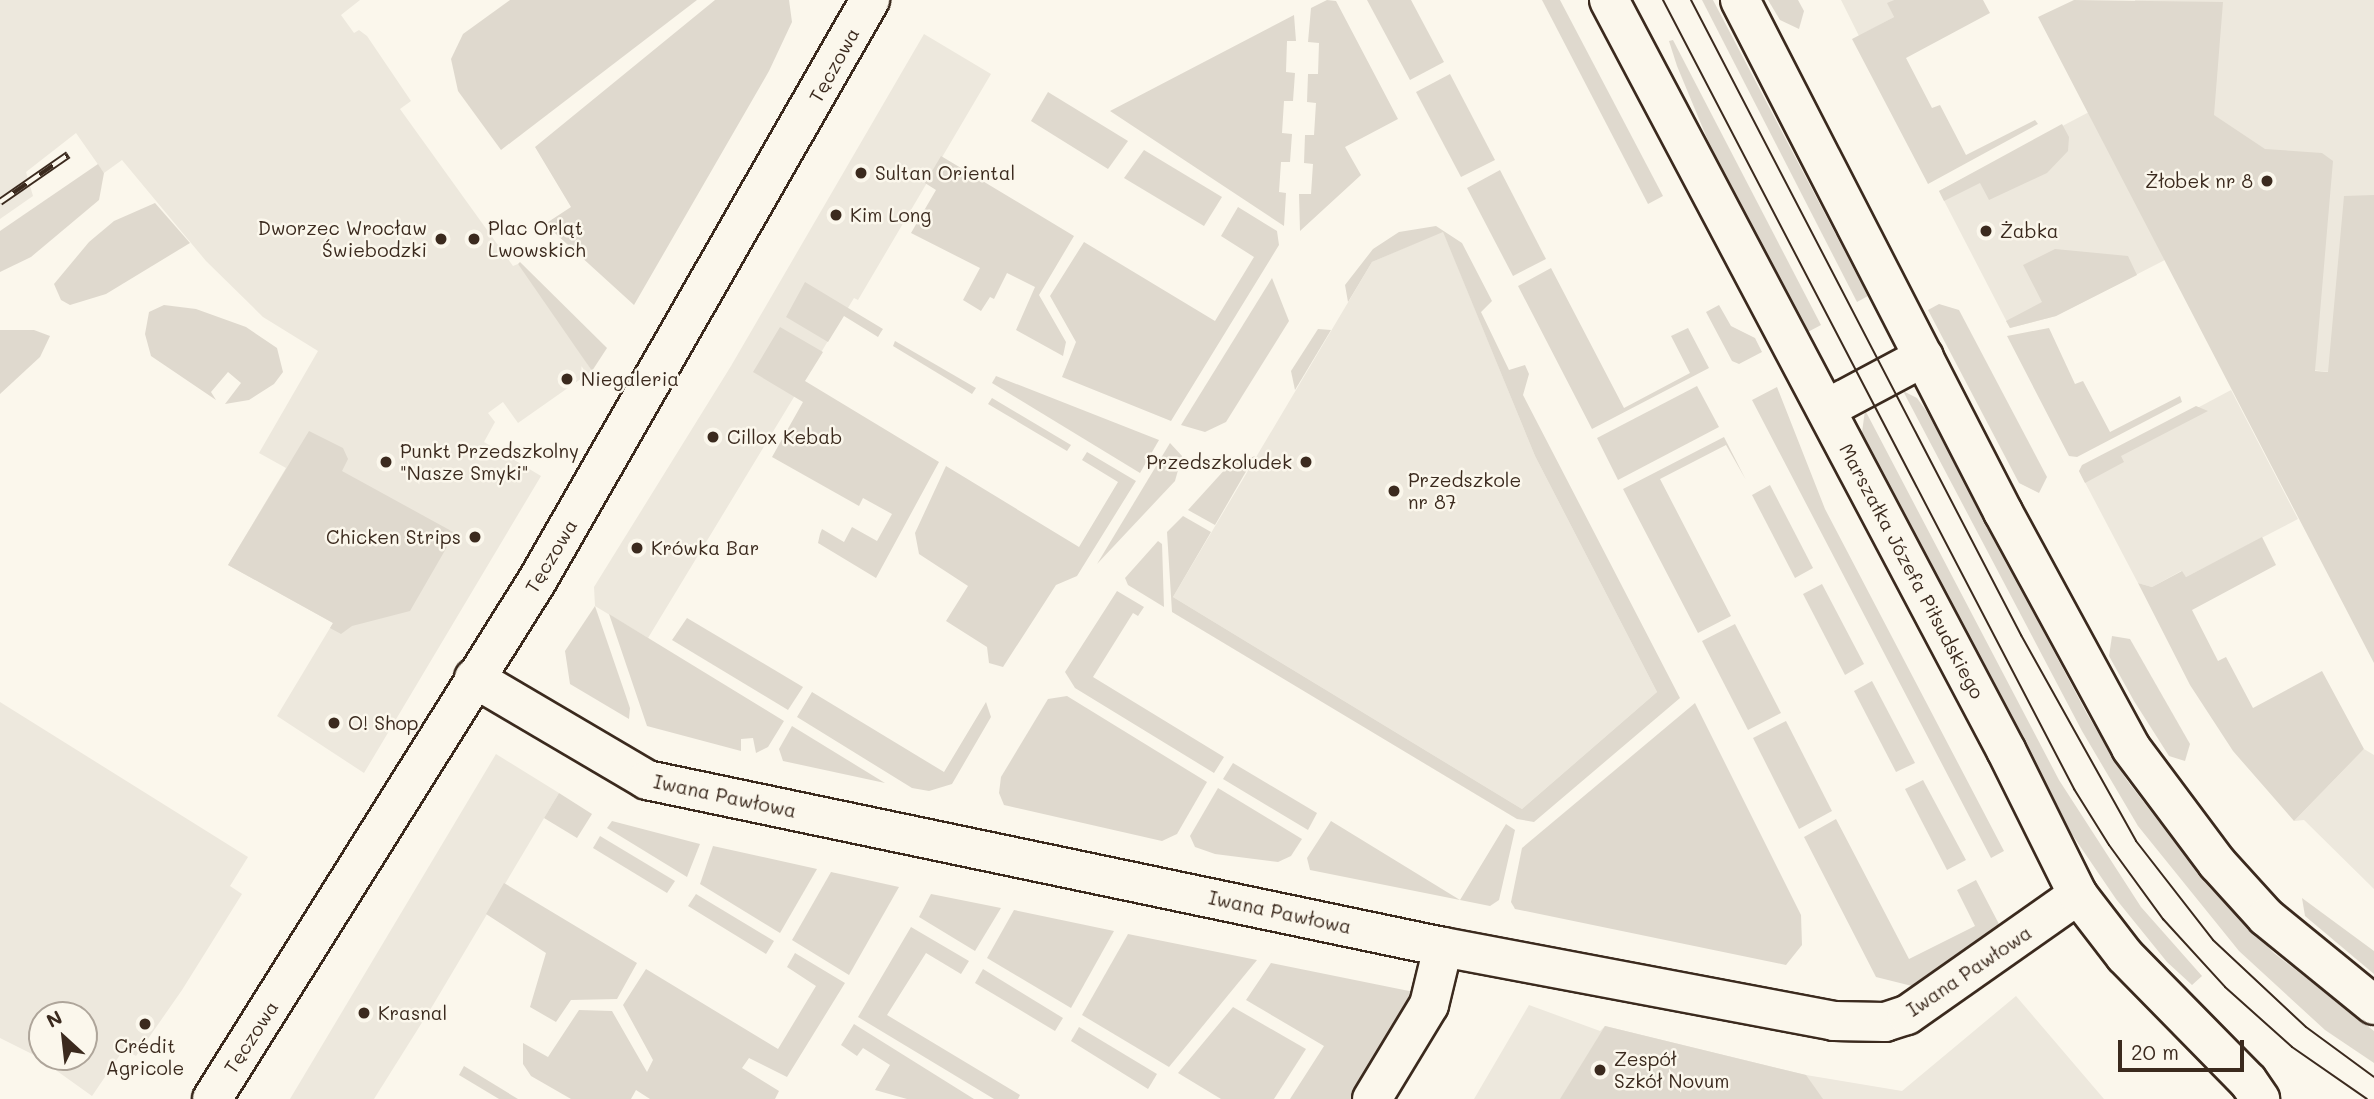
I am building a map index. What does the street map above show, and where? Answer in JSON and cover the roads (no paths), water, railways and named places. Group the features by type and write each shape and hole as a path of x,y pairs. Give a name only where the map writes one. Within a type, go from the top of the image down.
{"street":[{"name":"Tęczowa","path":"212,1099 545,567 870,0"},
{"name":"Marszałka Józefa Piłsudskiego","path":"1609,0 1826,409 2078,895 2171,1006 2260,1093"},
{"path":"1740,0 2052,605 2139,759 2217,863 2266,917 2374,1005"},
{"path":"1826,409 1924,357"},
{"name":"Iwana Pawłowa","path":"474,678 647,780 1443,947 1834,1021 1885,1022 1907,1015 2078,895"},
{"path":"1372,1099 1429,1006 1443,947"}],"tram line":[{"path":"1663,0 2074,789 2109,845 2163,919 2225,987 2292,1047 2367,1099"},
{"path":"1691,0 2021,635 2136,841 2213,940 2306,1027 2374,1077"}],"railway":[{"path":"0,202 68,155"}],"place":[{"name":"Sultan Oriental","path":"861,173"},
{"name":"Żłobek nr 8","path":"2267,181"},
{"name":"Kim Long","path":"836,215"},
{"name":"Żabka","path":"1986,231"},
{"name":"Dworzec Wrocław Świebodzki","path":"441,239"},
{"name":"Plac Orląt Lwowskich","path":"474,239"},
{"name":"Niegaleria","path":"567,379"},
{"name":"Cillox Kebab","path":"713,437"},
{"name":"Punkt Przedszkolny \"Nasze Smyki\"","path":"386,462"},
{"name":"Przedszkoludek","path":"1306,462"},
{"name":"Przedszkole nr 87","path":"1394,491"},
{"name":"Chicken Strips","path":"475,537"},
{"name":"Krówka Bar","path":"637,548"},
{"name":"O! Shop","path":"334,723"},
{"name":"Krasnal","path":"364,1013"},
{"name":"Crédit Agricole","path":"145,1024"},
{"name":"Zespół Szkół Novum","path":"1600,1070"}]}
